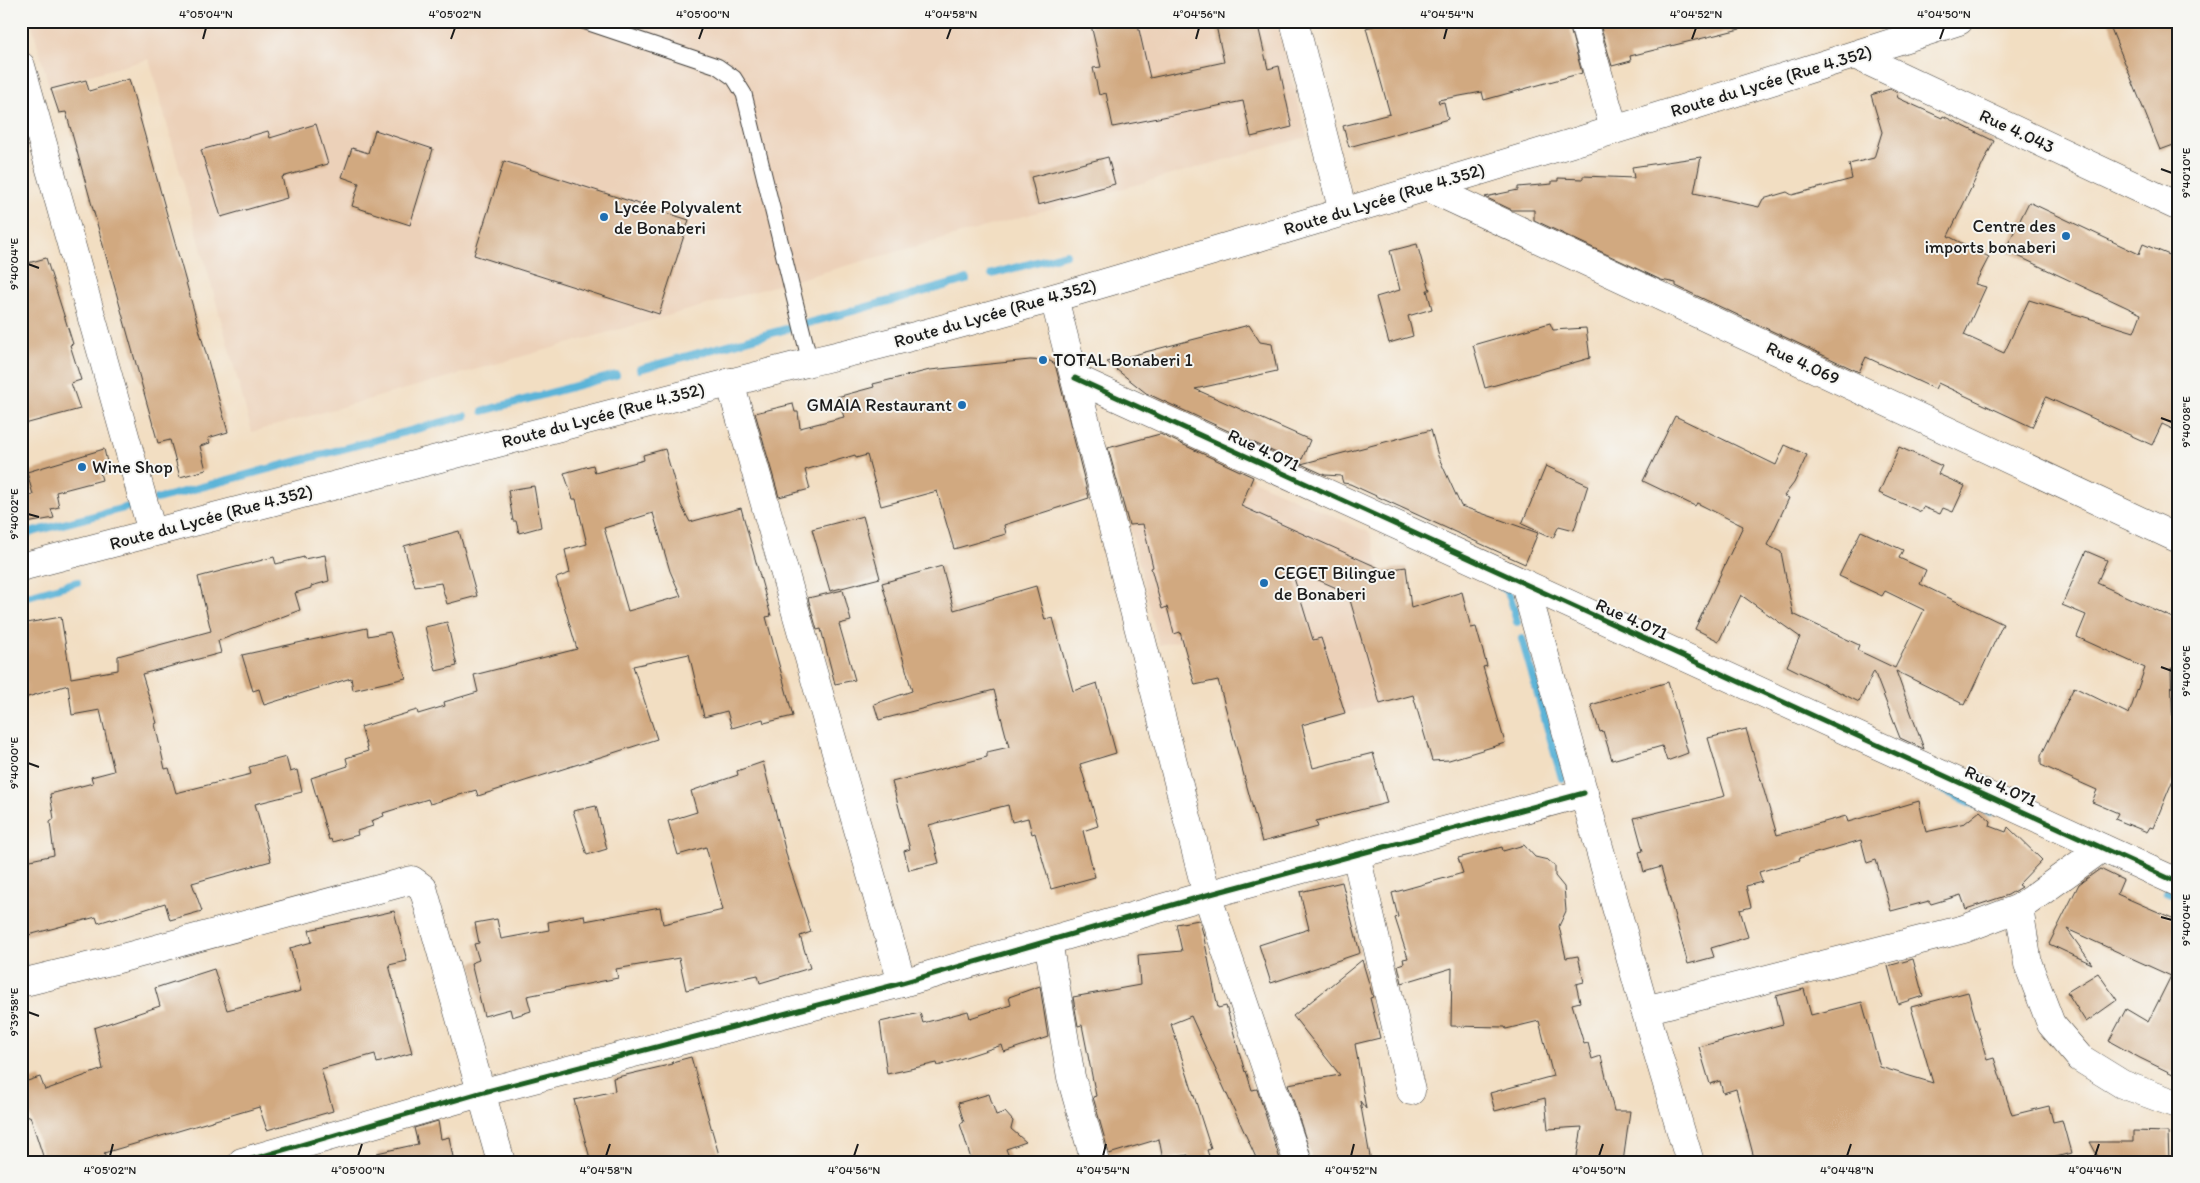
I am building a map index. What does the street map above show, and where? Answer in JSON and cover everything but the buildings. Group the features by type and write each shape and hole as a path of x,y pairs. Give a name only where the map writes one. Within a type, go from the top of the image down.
{"street":[{"path":"1294,21 1343,212"},
{"path":"1584,21 1614,129"},
{"name":"Route du Lycée (Rue 4.352)","path":"21,567 730,382 918,336 1054,298 1427,187 1855,55 1958,21"},
{"name":"Rue 4.043","path":"1855,55 2179,206"},
{"path":"21,66 152,532"},
{"name":"Rue 4.069","path":"1427,187 2179,539"},
{"path":"1054,298 1207,895 1298,1162"},
{"name":"Rue 4.071","path":"1075,378 2179,882"},
{"path":"730,382 902,983"},
{"path":"1525,585 1690,1162"},
{"path":"242,1162 480,1093 902,983 1207,895 1584,793"},
{"path":"1645,1010 1964,929 2019,908 2102,848"},
{"path":"1356,855 1411,1091"},
{"path":"21,982 111,961 412,880 423,888 501,1162"},
{"path":"2019,908 2028,964 2051,1024 2080,1058 2088,1064 2122,1084 2179,1105"},
{"path":"1048,941 1071,1077 1095,1162"}],"lane":[{"path":"583,21 717,66 734,78 744,94 810,362"}],"shaded area":[{"name":"Lycée Polyvalent de Bonaberi","path":"31,21 1277,21 1307,137 252,432 149,59 49,86"},
{"name":"CEGET Bilingue de Bonaberi","path":"1154,435 1370,533 1413,695 1302,725 1274,621 1159,645 1111,447"}],"waterway":[{"path":"992,274 1066,254"},
{"path":"640,369 966,280"},
{"path":"483,411 616,375"},
{"path":"224,481 465,416"},
{"path":"157,499 224,481"},
{"path":"21,535 132,506"},
{"path":"21,598 77,582"},
{"path":"1500,586 1510,597 1517,622"},
{"path":"1522,639 1562,778"},
{"path":"1941,789 1990,812"},
{"path":"2167,892 2179,897"}],"cycle path":[{"path":"1075,378 2179,883"},
{"path":"242,1162 480,1093 902,983 1207,895 1584,793"}],"place":[{"name":"Lycée Polyvalent de Bonaberi","path":"604,217"},
{"name":"Centre des imports bonaberi","path":"2066,236"},
{"name":"TOTAL Bonaberi 1","path":"1043,360"},
{"name":"GMAIA Restaurant","path":"962,405"},
{"name":"Wine Shop","path":"82,467"},
{"name":"CEGET Bilingue de Bonaberi","path":"1264,583"}]}
